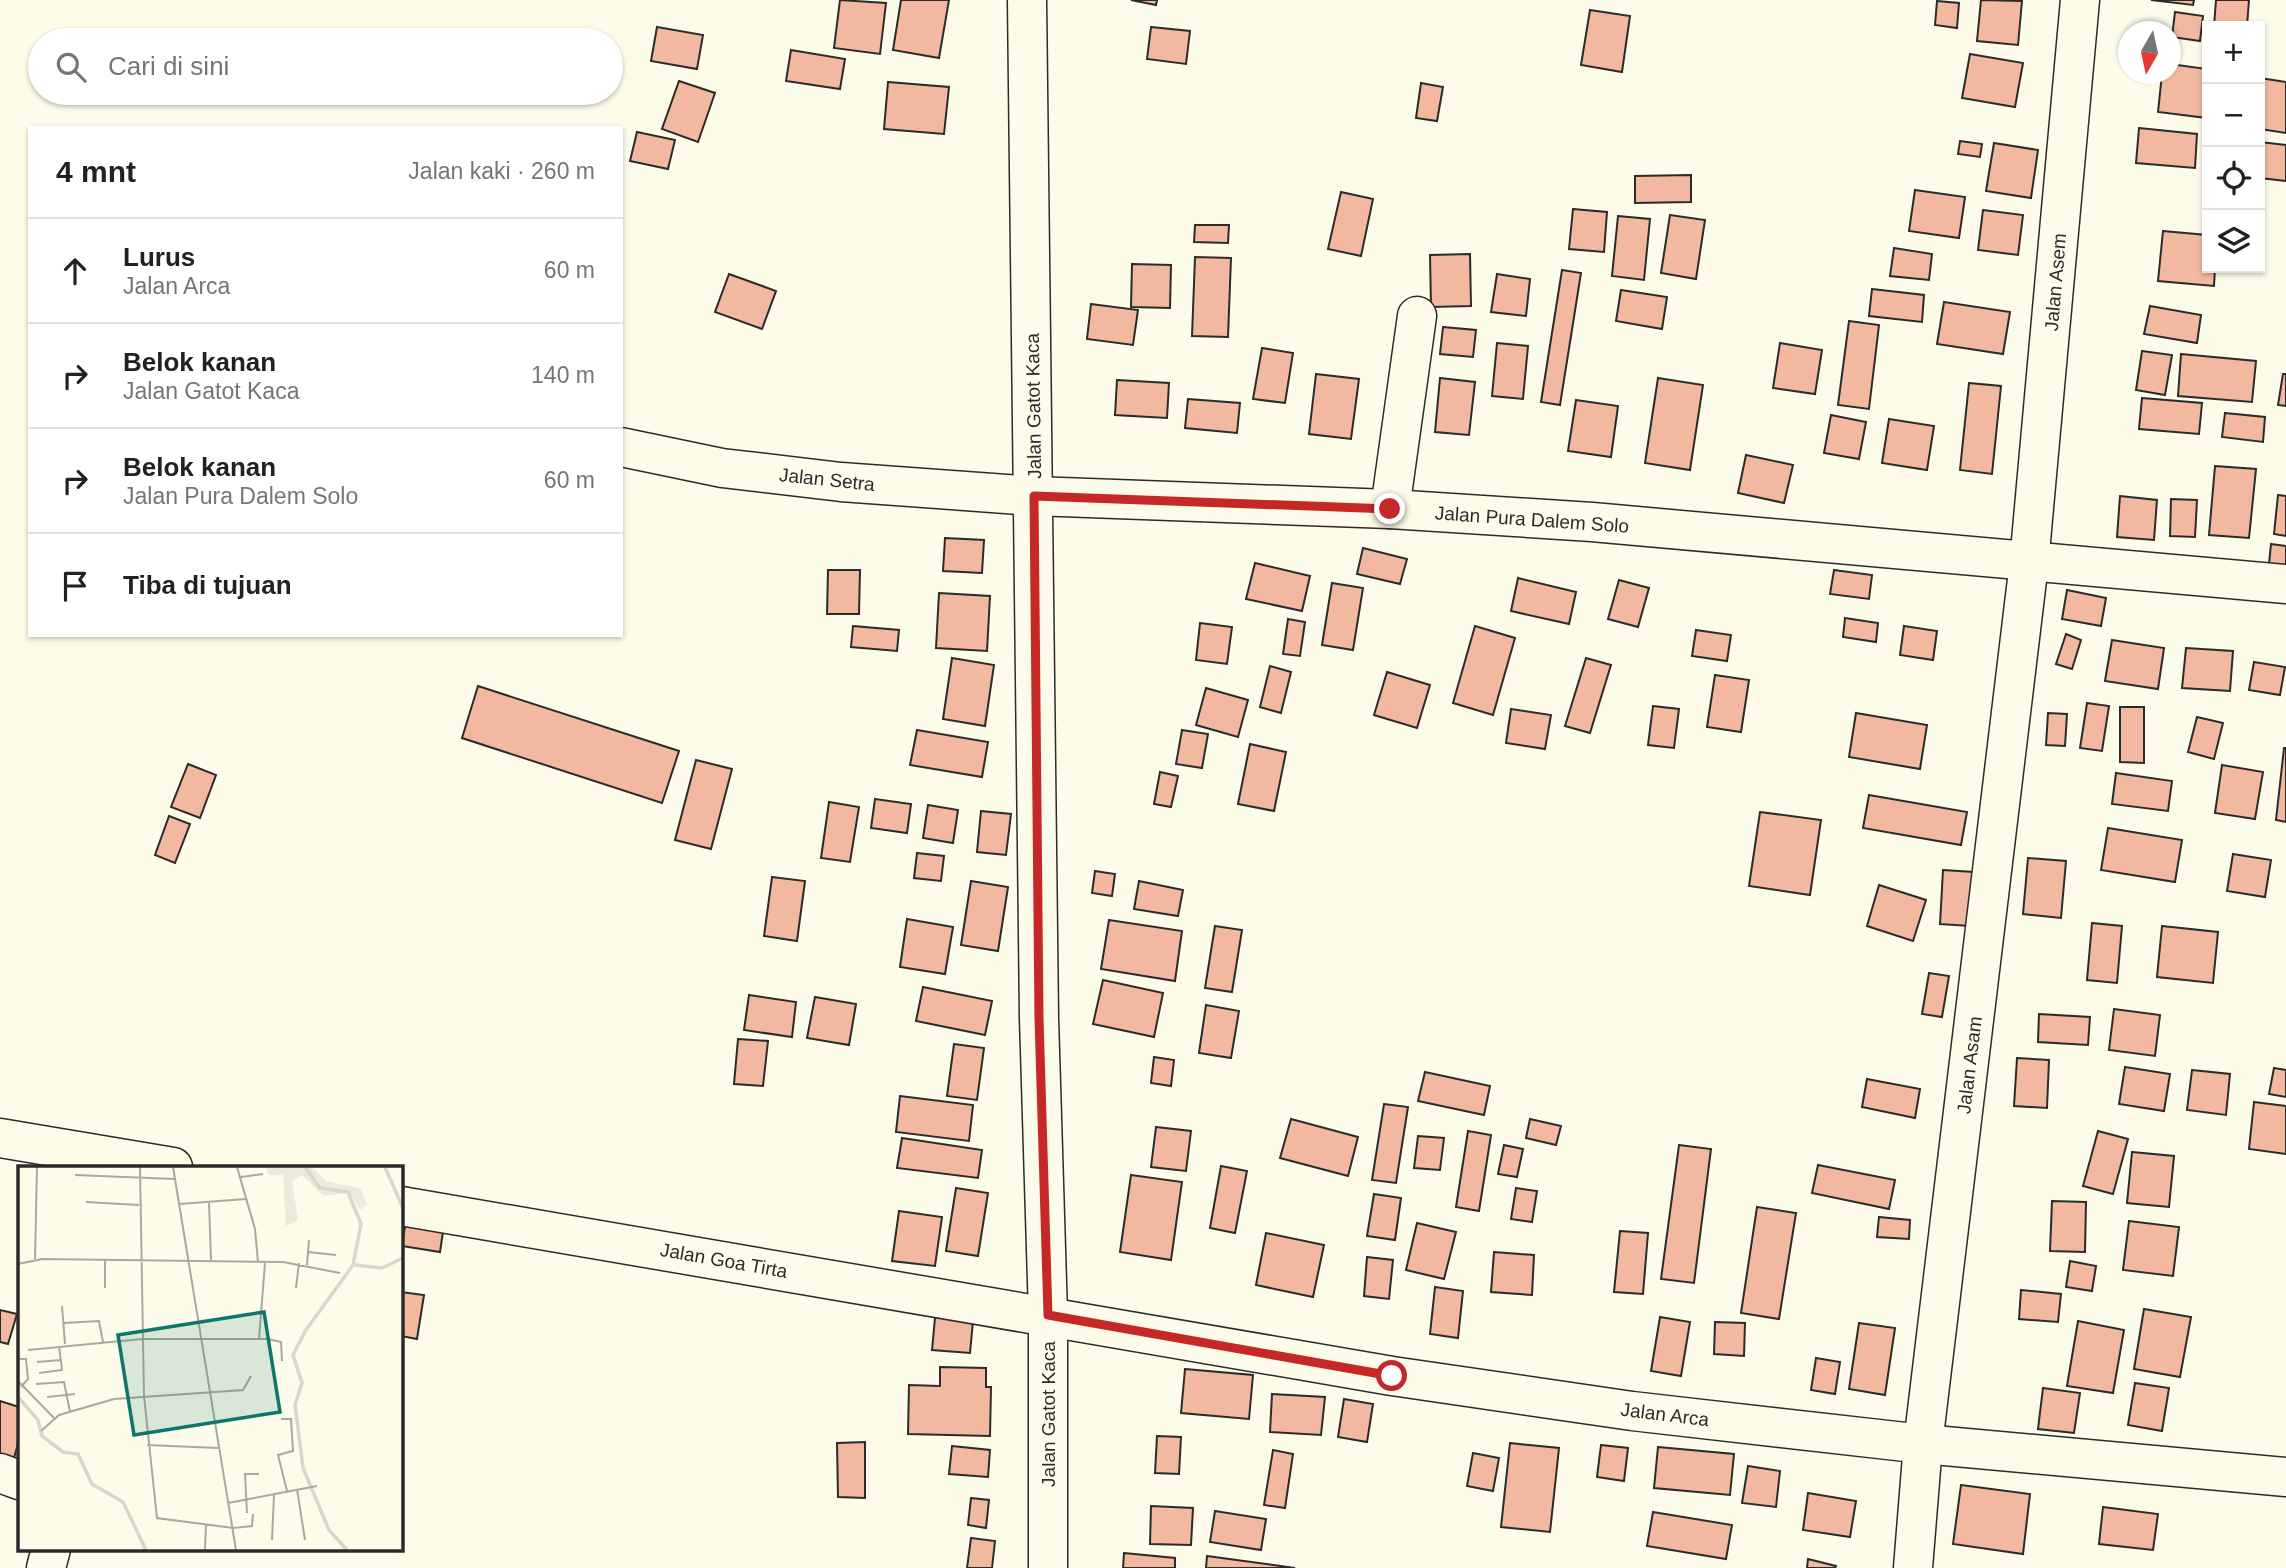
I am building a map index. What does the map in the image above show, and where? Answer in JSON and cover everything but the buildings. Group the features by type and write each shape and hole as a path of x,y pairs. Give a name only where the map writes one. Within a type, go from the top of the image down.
{"street":[{"name":"Jalan Gatot Kaca","path":"1027,0 1039,1018 1048,1315 1048,1568"},
{"name":"Jalan Asem","path":"2029,563 2081,0"},
{"path":"1390,509 1417,316"},
{"name":"Jalan Setra","path":"623,447 722,468 841,482 1034,496"},
{"name":"Jalan Pura Dalem Solo","path":"1034,496 1390,509 1592,522 2286,584"},
{"name":"Jalan Asam","path":"1913,1568 1923,1444 2029,563"},
{"path":"0,1138 149,1165"},
{"name":"Jalan Goa Tirta","path":"402,1206 1048,1315"},
{"name":"Jalan Arca","path":"1048,1315 1392,1376 1632,1411 1923,1444 2286,1478"},
{"path":"0,1473 18,1480"},
{"path":"46,1568 51,1550"}],"route":[{"path":"1390,509 1034,496 1039,1018 1048,1315 1392,1376"}]}
